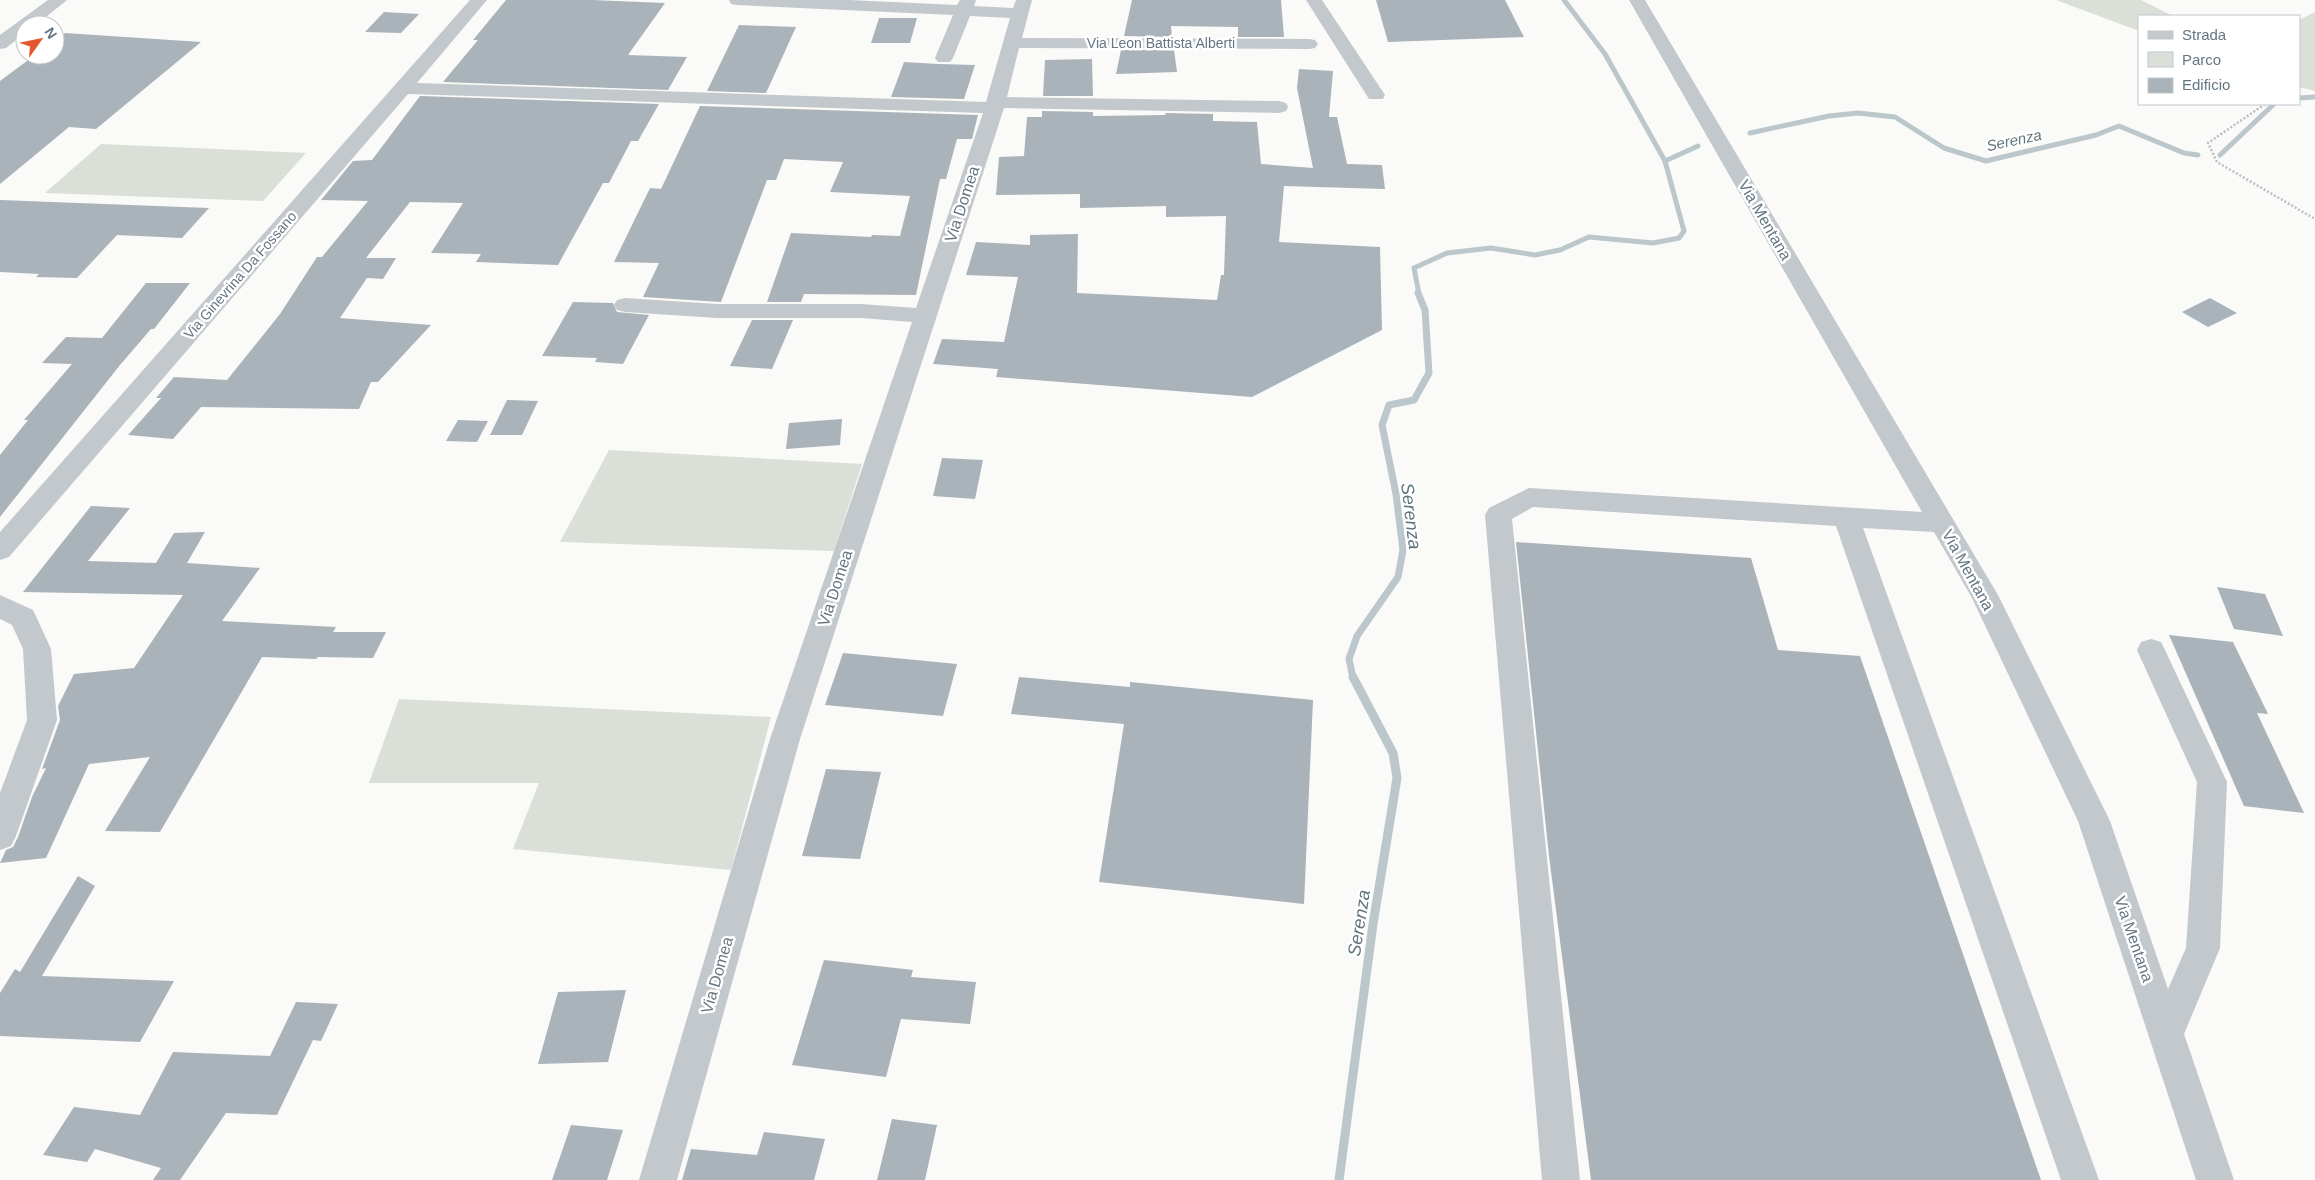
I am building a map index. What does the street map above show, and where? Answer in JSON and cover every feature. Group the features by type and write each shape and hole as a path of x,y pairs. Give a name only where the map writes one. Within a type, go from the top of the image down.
{"street":[{"path":"39,15 59,0"},
{"name":"Via Ginevrina Da Fossano","path":"0,550 479,0"},
{"path":"737,0 1022,6"},
{"path":"1314,0 1376,95"},
{"name":"Via Mentana","path":"1637,0 1984,595 2094,821 2215,1180"},
{"path":"944,58 966,5"},
{"name":"Via Domea","path":"658,1180 785,739 995,105 1022,6"},
{"path":"0,44 15,33"},
{"name":"Via Leon Battista Alberti","path":"1013,43 1309,44"},
{"path":"403,88 995,105 1279,107"},
{"path":"626,304 717,311 861,311 925,316"},
{"path":"1561,1180 1498,515 1529,496 1942,523"},
{"path":"1846,517 2080,1180"},
{"path":"0,606 23,618 37,649 42,720 0,836"},
{"path":"2151,650 2212,782 2203,948 2166,1034"}],"path":[{"path":"2264,105 2208,143 2217,162 2315,220"}],"green space":[{"path":"2056,0 2141,0 2171,15 2138,15 2138,31"},
{"path":"2315,12 2315,91 2300,87 2300,20"},
{"path":"101,144 306,153 263,201 45,193"},
{"path":"609,450 862,464 834,551 560,542"},
{"path":"399,699 771,717 731,870 513,849 539,783 369,783"}],"building":[{"path":"506,0 592,0 665,3 628,55 687,57 668,90 443,82 478,40 473,40"},
{"path":"1132,0 1281,0 1284,37 1238,37 1238,27 1171,26 1172,37 1124,36"},
{"path":"1376,0 1505,0 1524,37 1388,42"},
{"path":"384,12 419,14 401,33 365,32"},
{"path":"879,18 917,18 910,43 871,43"},
{"path":"739,25 796,27 766,93 707,91"},
{"path":"65,33 201,42 96,129 69,127 0,184 0,81 22,65 65,65"},
{"path":"1121,50 1174,50 1177,72 1116,74"},
{"path":"1092,59 1093,96 1043,96 1045,60"},
{"path":"904,62 975,65 964,99 891,97"},
{"path":"1299,69 1333,71 1329,117 1337,117 1347,164 1382,165 1385,189 1284,186 1279,242 1380,247 1382,330 1252,397 996,377 998,369 933,364 942,339 1004,342 1018,277 966,275 976,242 1030,245 1030,235 1078,234 1077,293 1217,300 1221,275 1224,275 1226,216 1166,217 1166,206 1080,208 1080,194 996,195 999,157 1024,156 1027,117 1042,117 1042,111 1093,112 1093,116 1166,115 1165,113 1213,114 1213,121 1257,122 1261,164 1313,168 1297,88"},
{"path":"420,96 659,104 638,141 631,141 609,183 603,183 558,265 476,262 481,254 431,253 463,203 410,202 366,258 396,258 383,279 367,278 340,318 431,325 378,382 371,382 359,409 201,407 173,439 128,435 161,398 156,398 174,377 227,380 280,314 317,257 322,257 368,201 321,200 353,161 372,160"},
{"path":"700,106 978,115 972,139 957,139 946,179 940,179 916,295 804,294 801,302 767,302 791,233 871,237 872,235 900,236 910,196 830,192 843,162 784,159 776,180 767,180 721,302 643,297 659,263 614,262 650,188 661,189"},
{"path":"0,200 209,208 182,238 117,235 77,278 36,277 39,274 0,272"},
{"path":"146,283 190,283 154,329 151,329 120,365 0,517 0,455 28,420 24,420 72,364 42,363 66,337 102,338"},
{"path":"2210,298 2237,313 2208,327 2182,312"},
{"path":"573,302 613,303 617,312 649,315 623,364 595,362 597,358 542,356"},
{"path":"752,320 793,320 772,369 730,366"},
{"path":"507,400 538,401 522,435 490,435"},
{"path":"842,419 840,445 786,449 789,423"},
{"path":"458,420 488,421 477,442 446,441"},
{"path":"942,458 983,460 975,499 933,496"},
{"path":"91,506 130,508 88,561 156,563 174,533 205,532 187,563 260,568 222,621 336,627 333,632 386,632 373,658 318,657 316,659 262,657 160,832 105,831 150,757 89,764 46,858 0,863 6,850 13,847 18,837 32,797 46,768 42,769 60,720 58,706 74,674 134,668 183,595 23,592"},
{"path":"1516,542 1751,558 1778,650 1860,656 2041,1180 1591,1180 1549,856"},
{"path":"2217,587 2265,594 2283,636 2234,629"},
{"path":"2169,635 2233,642 2268,714 2257,713 2304,813 2244,806"},
{"path":"843,653 957,664 943,716 825,705"},
{"path":"1019,677 1130,687 1130,682 1313,700 1304,904 1099,882 1124,724 1011,714"},
{"path":"826,769 881,772 860,859 802,856"},
{"path":"78,876 95,886 42,976 174,981 140,1042 0,1036 0,993 15,969 20,972"},
{"path":"824,960 913,970 911,977 976,982 970,1024 901,1019 886,1077 792,1065"},
{"path":"626,990 608,1062 538,1064 558,992"},
{"path":"296,1002 338,1004 321,1041 313,1040 277,1115 226,1113 180,1180 153,1180 161,1168 95,1149 87,1162 43,1155 74,1107 140,1115 173,1052 270,1056"},
{"path":"892,1119 937,1125 925,1180 877,1180"},
{"path":"571,1125 623,1130 607,1180 552,1180"},
{"path":"764,1132 825,1139 814,1180 682,1180 691,1149 757,1155"}],"waterway":[{"name":"Serenza","path":"1564,0 1605,54 1665,161"},
{"name":"Serenza","path":"2300,98 2315,97"},
{"name":"Serenza","path":"2220,155 2273,105"},
{"name":"Serenza","path":"1750,133 1829,116 1858,113 1895,117 1944,148 1986,161 2096,135 2119,126 2184,153 2198,155"},
{"name":"Serenza","path":"1665,161 1698,146"},
{"name":"Serenza","path":"1419,294 1414,268 1447,253 1491,248 1535,255 1560,250 1589,237 1653,243 1679,238 1684,231 1665,161"},
{"name":"Serenza","path":"1353,678 1349,659 1357,636 1398,577 1403,550 1396,494 1382,425 1389,405 1414,400 1429,373 1425,310 1418,293"},
{"name":"Serenza","path":"1339,1180 1373,924 1397,778 1393,753 1353,677"}]}
